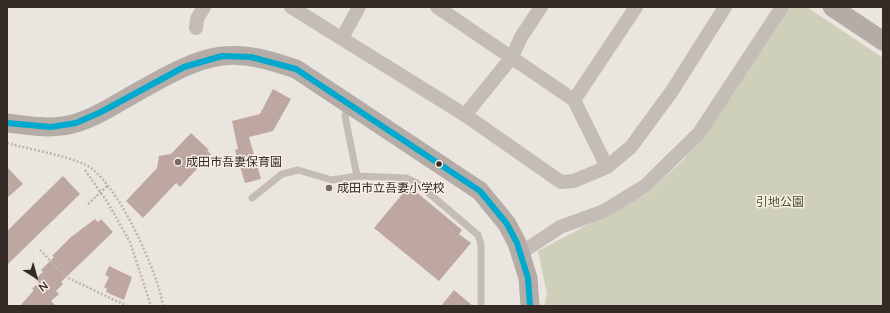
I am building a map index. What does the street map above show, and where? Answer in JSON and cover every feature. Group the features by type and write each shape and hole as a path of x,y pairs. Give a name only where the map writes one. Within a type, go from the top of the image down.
{"street":[{"path":"196,28 197,19 204,7"},
{"path":"291,7 465,115 561,182 574,181 607,167 632,147 672,91 725,7"},
{"path":"342,38 359,7"},
{"path":"465,115 512,58 521,37 540,7"},
{"path":"574,100 636,7"},
{"path":"521,253 560,227 604,211 645,186 699,132 782,7"},
{"path":"832,7 883,40"},
{"path":"446,9 512,58 574,100 607,167"},
{"path":"7,123 56,126 76,123 95,116 169,74 221,56 246,56 270,60 296,69 350,103 480,191 507,224 521,253 528,278 530,306"}],"lane":[{"path":"350,103 345,116 357,176"},
{"path":"252,198 282,174 298,170 332,180 357,176 406,178 417,183 478,235 481,244 481,306"}],"path":[{"path":"8,145 85,165 101,177 138,234 150,264 163,306"},
{"path":"85,170 101,192 130,242 151,306"},
{"path":"88,204 107,186"},
{"path":"40,250 66,277 127,306"}],"green space":[{"name":"引地公園","path":"788,7 807,7 883,58 883,306 544,306 547,294 538,251 648,193 684,159"}],"building":[{"path":"273,89 291,99 273,131 249,137 261,179 245,183 235,150 238,149 232,121 260,114"},
{"path":"191,133 209,150 207,151 211,154 180,187 176,183 143,218 126,201 157,168 159,156 171,154"},
{"path":"7,167 23,184 7,198"},
{"path":"63,176 80,194 7,265 7,231"},
{"path":"409,186 462,230 459,234 471,243 439,281 374,228"},
{"path":"95,219 98,222 101,219 113,232 61,282 63,284 56,291 59,294 51,301 56,306 20,306 34,290 32,289 39,282 35,279 43,272 41,270 54,257 52,256 71,237"},
{"path":"109,266 132,277 124,300 106,292 107,289 104,287 109,277 105,275"},
{"path":"454,290 473,306 441,306"}],"transit line":[{"path":"7,123 51,127 76,123 101,112 184,67 222,56 251,57 296,69 480,191 507,224 517,243 528,278 530,306"}],"place":[{"name":"成田市吾妻保育園","path":"178,162"},
{"name":"成田市立吾妻小学校","path":"329,188"}]}
